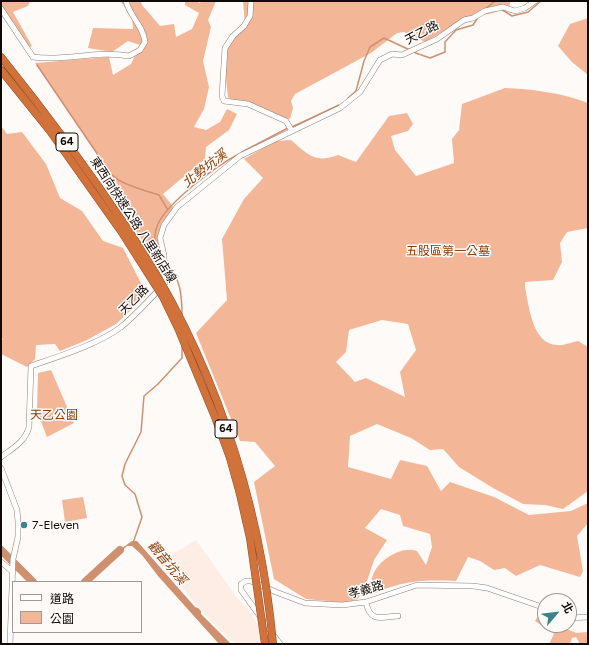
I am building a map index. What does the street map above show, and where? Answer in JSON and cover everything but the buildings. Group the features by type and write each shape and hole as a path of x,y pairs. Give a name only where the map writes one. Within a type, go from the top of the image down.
{"highway":[{"name":"東西向快速公路 八里新店線","path":"1,57 96,181 163,297 178,328 215,417 240,494 250,538 265,644"},
{"name":"東西向快速公路 八里新店線","path":"1,70 50,131 160,279 184,325 205,373 234,451 258,536 273,644"}],"street":[{"path":"1,9 33,56 53,58 111,53 129,56 140,50 145,42 144,31 132,14 126,1"},
{"path":"252,1 250,16 244,26 233,36 225,48 222,96 224,101 248,104 286,121 292,131"},
{"name":"天乙路","path":"1,457 23,441 29,427 31,366 70,352 121,327 165,283 164,255 160,238 164,225 170,214 225,166 240,156 333,112 348,102 360,92 380,60 384,57 392,54 402,55 437,39 464,20 473,18 485,11 503,7 515,11 525,8 535,1"},
{"path":"1,468 17,510 18,537 13,559 12,572 10,644"},
{"path":"1,562 12,572"},
{"name":"孝義路","path":"280,644 241,590 241,584 246,581 251,580 276,592 305,603 352,605 366,602 417,585 473,586 487,588 537,605"},
{"path":"366,602 368,610 375,618 398,616"},
{"path":"577,618 588,617"}],"shaded area":[{"path":"196,540 238,599 247,608 270,644 235,644 209,619 160,562"},
{"path":"132,541 137,541 195,607 201,611 201,614 231,644 219,644 158,576 142,555 132,546 127,546 114,558 111,556"}],"green space":[{"path":"1,1 30,1 28,6 13,12 32,46 27,48 1,4"},
{"path":"120,1 141,1 142,5 160,26 174,24 176,37 192,29 199,13 185,5 185,1 198,1 199,3 203,1 216,1 208,20 211,27 203,61 209,87 204,109 194,127 206,130 220,122 227,109 237,114 229,130 206,147 205,159 163,194 174,208 160,232 166,265 162,268 110,194 118,185 35,63 109,57 113,75 131,64 140,45 128,41 112,52 88,48 93,28 133,29 132,16"},
{"path":"243,1 510,1 510,5 493,13 464,19 425,42 404,32 397,33 371,53 295,94 291,101 293,108 290,119 278,117 259,107 236,105 228,97 224,62 229,43 245,25"},
{"path":"588,18 588,75 572,62 558,46 570,24"},
{"name":"五股區第一公墓","path":"505,88 547,92 588,103 588,228 567,232 560,243 562,262 553,280 525,282 525,287 533,323 542,338 549,343 557,345 578,341 588,347 588,491 563,509 545,505 523,504 459,467 443,449 430,450 411,438 377,424 350,436 348,467 391,479 400,460 427,466 441,491 450,482 494,497 529,515 571,511 588,503 588,523 577,536 583,571 580,577 540,565 516,576 505,568 494,570 480,561 468,557 456,581 405,583 375,593 372,584 372,577 376,569 385,559 398,552 411,550 417,551 426,565 432,547 430,534 403,526 400,515 381,509 365,528 387,540 374,560 365,587 358,599 346,603 306,599 274,579 254,482 275,466 255,442 240,441 196,333 227,300 222,239 244,199 263,178 244,159 276,141 291,140 302,150 317,158 330,158 338,155 356,162 389,116 407,113 413,124 408,131 391,136 395,150 416,176 454,163 452,139 459,130 462,104","holes":["382,320 408,324 416,350 400,372 405,397 366,378 355,382 336,362 346,352 349,330"]},
{"path":"1,126 7,134 22,132 46,164 60,198 82,211 103,241 123,248 147,295 116,324 87,340 60,351 55,344 36,345 35,359 27,367 1,354 1,341 3,339 1,338"},
{"name":"天乙公園","path":"51,370 74,423 47,437 37,411 38,373"},
{"path":"83,497 87,518 65,522 62,500"},
{"path":"588,632 588,644 580,644 576,637 572,638 570,644 549,644 554,634 553,633"}],"waterway":[{"name":"北勢坑溪","path":"484,10 495,1"},
{"name":"北勢坑溪","path":"501,9 512,16 528,12 541,1"},
{"name":"北勢坑溪","path":"413,52 430,58 445,52 445,42 456,30 473,25 479,16"},
{"name":"北勢坑溪","path":"348,98 356,91 364,61 370,47 384,38 410,50"},
{"path":"37,65 108,171 122,182 138,189 159,195 168,210"},
{"name":"北勢坑溪","path":"292,127 339,105"},
{"name":"北勢坑溪","path":"242,152 288,128"},
{"name":"北勢坑溪","path":"162,260 157,251 155,241 159,222 183,194 219,166 239,154"},
{"name":"北勢坑溪","path":"166,264 171,269 178,281 182,302 182,316"},
{"name":"北勢坑溪","path":"133,543 142,517 135,494 125,485 122,476 125,464 141,432 144,396 158,384 182,358 182,346"},
{"name":"觀音坑溪","path":"1,550 32,581"},
{"name":"觀音坑溪","path":"86,581 120,550"}],"place":[{"name":"7-Eleven","path":"24,525"}]}
